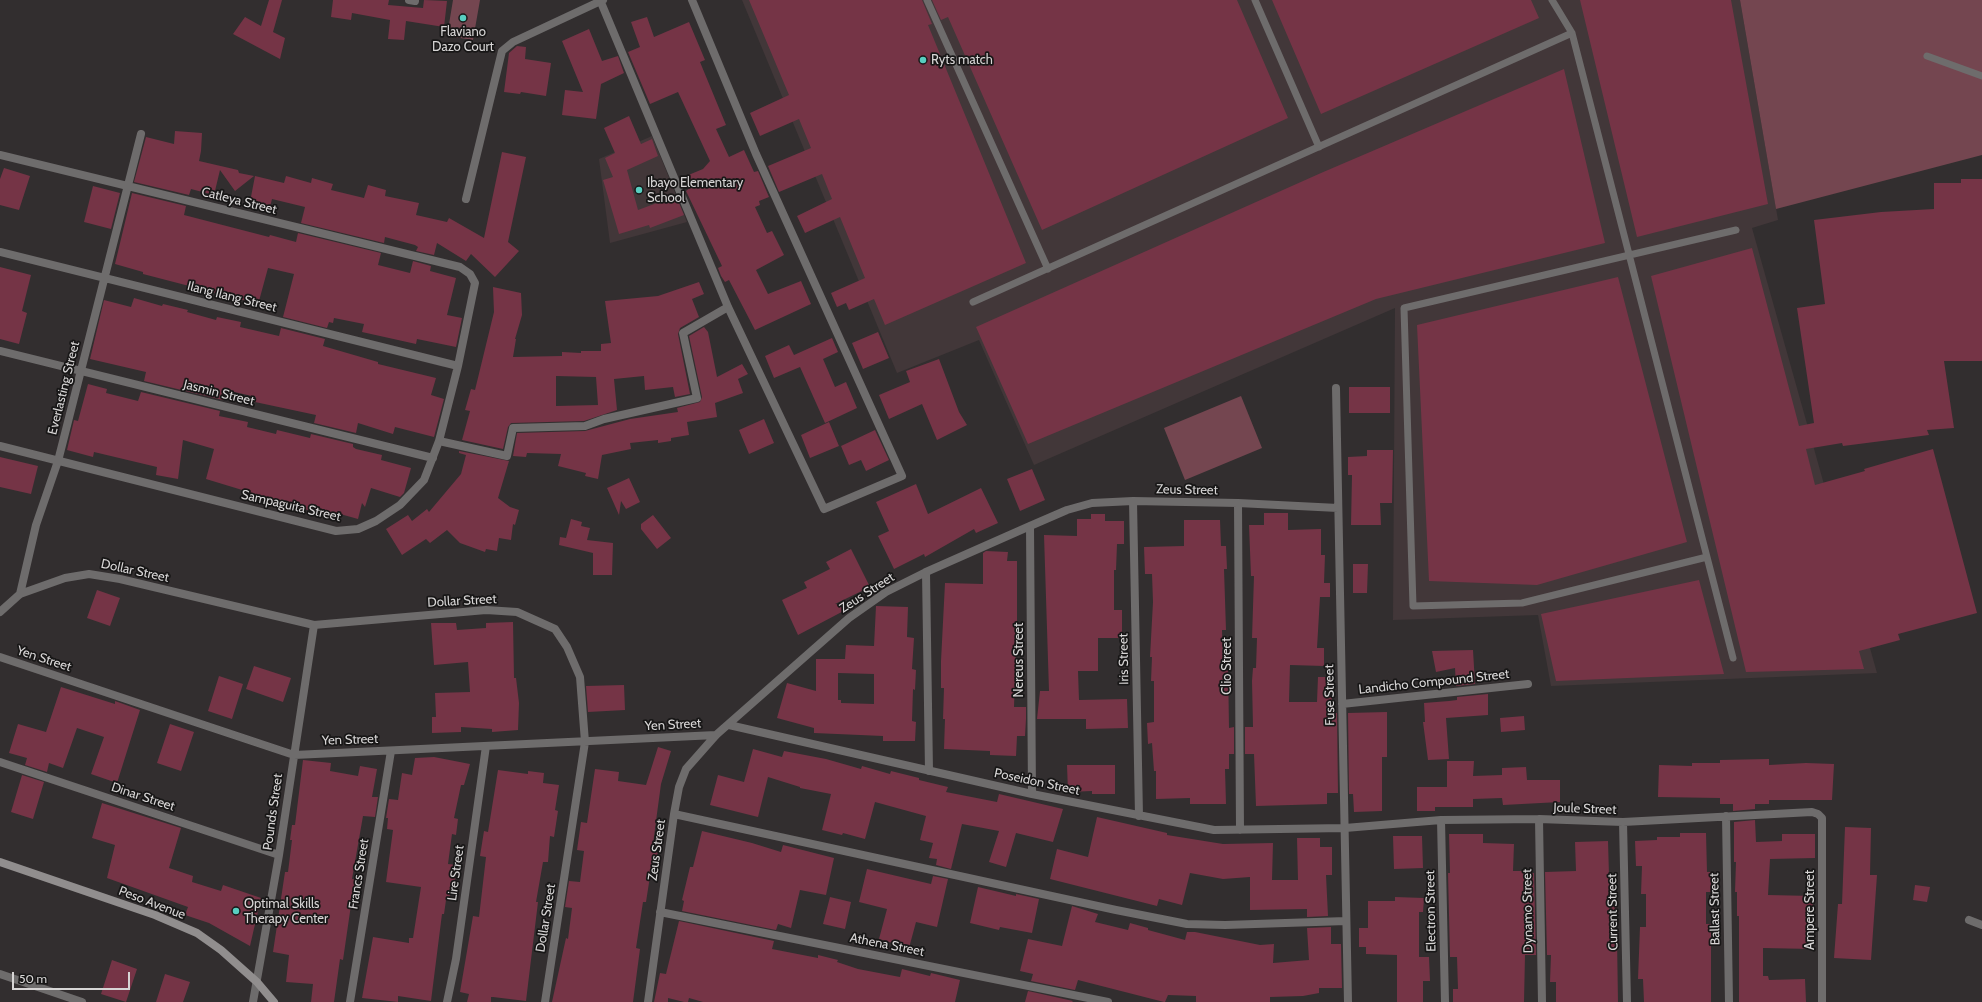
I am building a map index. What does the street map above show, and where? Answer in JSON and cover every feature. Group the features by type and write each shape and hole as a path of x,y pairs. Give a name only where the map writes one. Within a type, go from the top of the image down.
{"street":[{"path":"466,198 502,51 513,42 602,0 728,307 824,509 902,476 756,154 692,0"},
{"name":"Everlasting Street","path":"20,594 36,525 58,461 141,134"},
{"name":"Catleya Street","path":"0,155 460,267 470,274"},
{"name":"Ilang Ilang Street","path":"0,252 458,366"},
{"name":"Sampaguita Street","path":"0,446 336,531 358,529 376,521 400,505 424,480 439,441 458,366 475,283 470,274"},
{"path":"439,441 507,456 513,428 585,426 604,419 697,398 683,333 728,307"},
{"name":"Jasmin Street","path":"0,351 433,458"},
{"name":"Fuse Street","path":"1336,388 1348,1002"},
{"name":"Zeus Street","path":"648,1002 674,814 679,787 686,769 716,735 849,618 886,592 926,572 1067,510 1092,503 1133,501 1238,503 1338,508"},
{"name":"Iris Street","path":"1133,501 1138,816"},
{"name":"Clio Street","path":"1238,503 1240,830"},
{"name":"Nereus Street","path":"1030,526 1032,794"},
{"path":"926,572 929,771"},
{"name":"Dollar Street","path":"0,612 20,594 65,578 89,574 120,579 314,625 486,610 517,612 555,629 567,647 580,676 586,742 545,1002"},
{"name":"Pounds Street","path":"253,1002 279,855 314,625"},
{"name":"Yen Street","path":"0,657 294,754 391,751 716,735"},
{"name":"Landicho Compound Street","path":"1342,704 1528,684"},
{"name":"Poseidon Street","path":"729,724 1032,794 1214,830 1345,828"},
{"name":"Lire Street","path":"447,1002 456,959 486,746"},
{"name":"Francs Street","path":"350,1002 391,751"},
{"name":"Dinar Street","path":"0,762 279,855"},
{"name":"Joule Street","path":"1345,828 1441,820 1539,819 1623,822 1812,812 1818,814 1822,818"},
{"path":"674,814 1187,924 1225,925 1346,921"},
{"name":"Ballast Street","path":"1726,816 1729,1002"},
{"name":"Ampere Street","path":"1822,818 1822,1002"},
{"name":"Dynamo Street","path":"1539,819 1542,1002"},
{"name":"Electron Street","path":"1441,820 1445,1002"},
{"name":"Current Street","path":"1623,822 1627,1002"},
{"name":"Peso Avenue","path":"0,862 155,915 197,933 221,950 257,982 274,1002"},
{"name":"Athena Street","path":"660,912 1108,1002"},
{"path":"1969,920 1982,925"},
{"path":"0,974 82,1002"}],"lane":[{"path":"927,0 1048,269"},
{"path":"1255,0 1319,147"},
{"path":"1552,0 1572,34 1733,658"},
{"path":"974,302 1572,34"},
{"path":"1927,56 1982,76"},
{"path":"1707,557 1522,603 1413,606 1404,308 1736,230"}],"shaded area":[{"name":"Flaviano Dazo Court","path":"453,0 480,0 473,40 447,36"},
{"path":"742,0 1740,0 1778,220 1752,228 1877,673 1551,686 1538,615 1393,620 1395,308 1034,465 979,340 897,373"},
{"path":"1740,0 1982,0 1982,155 1776,209"},
{"name":"Ibayo Elementary School","path":"652,136 687,222 610,243 599,159"},
{"path":"1241,396 1262,448 1185,480 1164,428"}],"building":[{"path":"269,0 282,0 273,32 285,38 280,59 233,34 245,17 261,26"},
{"path":"333,0 389,0 388,5 423,8 424,0 447,1 444,27 406,21 404,40 388,39 390,20 352,13 351,20 331,17"},
{"path":"749,0 922,0 932,24 928,25 1026,263 885,325 874,299 849,310 846,303 837,307 831,293 865,278 840,217 805,233 797,216 832,199 822,174 779,192 768,166 811,148 799,119 760,136 750,113 789,95"},
{"path":"932,0 1237,0 1288,118 1042,230 948,17 941,20"},
{"path":"1272,0 1531,0 1539,18 1321,114"},
{"path":"1580,0 1731,0 1768,204 1637,237"},
{"path":"647,17 654,37 689,22 705,60 700,62 726,125 716,129 729,157 744,150 754,172 758,171 769,197 759,201 760,205 755,207 767,233 772,231 784,255 756,270 768,294 801,281 811,304 755,330 729,280 725,282 721,276 718,268 722,266 686,191 691,187 686,176 703,169 710,161 678,92 650,104 628,52 640,47 631,22"},
{"path":"589,29 602,61 618,56 624,73 601,84 596,119 562,115 565,90 583,92 562,41"},
{"path":"517,46 526,47 525,59 551,63 546,96 521,92 520,94 504,92 509,53"},
{"path":"1564,69 1605,243 1376,299 1028,444 976,327 1321,173"},
{"path":"629,116 641,144 652,139 658,156 627,170 638,210 676,196 684,215 650,228 649,225 619,234 603,180 613,177 605,158 615,153 604,128"},
{"path":"175,131 202,133 199,161 238,170 239,173 254,176 235,191 220,170 214,195 191,189 189,195 134,182 146,137 174,144"},
{"path":"502,152 526,157 508,242 519,251 495,277 471,254 466,261 437,243 434,255 416,251 418,247 415,245 385,237 384,243 301,223 305,207 272,199 270,207 250,202 255,176 284,183 286,176 311,183 312,178 333,184 331,190 364,198 368,185 386,190 385,196 419,203 416,215 447,222 449,218 484,238"},
{"path":"4,168 30,176 19,210 0,205 0,179"},
{"path":"1961,179 1982,179 1982,361 1944,361 1954,428 1927,430 1929,435 1843,446 1842,443 1806,449 1815,485 1933,449 1977,613 1898,634 1900,640 1859,651 1864,669 1746,672 1651,276 1752,248 1799,426 1814,423 1797,308 1825,304 1814,220 1881,212 1934,209 1934,183 1961,183"},
{"path":"93,186 120,193 111,229 84,222"},
{"path":"132,193 186,206 184,215 269,237 270,235 296,242 298,233 381,253 378,265 410,273 413,261 431,266 430,271 456,278 447,315 462,318 456,347 417,339 416,344 362,332 364,324 334,318 333,323 329,322 327,328 283,317 294,274 268,268 259,301 248,297 247,301 143,274 143,272 115,264"},
{"path":"0,267 31,275 22,311 27,313 19,344 0,339"},
{"path":"1618,277 1687,542 1537,585 1429,581 1417,325"},
{"path":"699,282 704,294 692,299 699,317 680,328 678,334 690,394 675,397 673,387 645,390 644,376 614,379 617,410 584,421 511,423 508,427 503,449 462,440 470,411 465,410 471,389 475,390 494,312 493,287 521,293 522,315 515,339 513,357 562,356 562,352 581,353 581,351 601,351 601,344 611,343 605,301 658,296","holes":["556,376 596,377 598,405 556,406"]},
{"path":"134,298 162,306 163,304 188,310 187,312 216,320 217,317 241,322 240,327 279,336 281,328 325,339 323,346 378,362 378,364 436,378 431,395 444,399 434,437 395,427 393,434 358,423 356,433 314,423 316,415 255,402 256,397 226,390 223,400 144,381 146,372 90,359 104,300 131,307"},
{"path":"704,327 708,332 717,377 742,364 748,374 738,379 743,393 715,403 717,417 687,422 689,435 671,438 671,441 658,443 658,440 630,443 631,449 602,455 598,479 585,476 586,473 558,466 561,454 527,453 526,457 513,456 517,433 585,431 630,419 678,412 677,408 700,402 702,397 689,336"},
{"path":"878,332 889,358 863,369 852,343"},
{"path":"832,338 838,352 823,359 835,387 846,382 857,408 825,423 800,367 774,378 765,356 789,345 794,355"},
{"path":"939,359 959,412 967,425 937,440 922,404 889,419 879,395 910,382 906,371"},
{"path":"88,384 107,389 106,393 138,401 141,392 220,411 219,416 248,422 247,427 276,434 277,430 310,438 311,434 353,444 353,447 356,449 382,455 381,460 411,468 404,493 400,497 371,488 365,507 362,503 358,519 333,512 331,517 206,479 214,449 183,440 178,479 156,475 157,467 94,452 93,457 67,450 74,420 78,421"},
{"path":"1349,387 1390,387 1390,413 1349,413"},
{"path":"764,419 774,443 749,454 739,430"},
{"path":"829,422 839,446 810,458 801,435"},
{"path":"875,430 889,460 866,471 861,460 849,465 841,446"},
{"path":"1367,450 1393,450 1392,503 1380,503 1381,525 1351,525 1352,475 1348,475 1348,457 1367,456"},
{"path":"459,451 509,461 498,498 510,507 519,510 515,525 513,524 511,540 499,538 497,551 486,549 485,552 460,543 447,530 430,543 426,539 402,555 386,529 408,515 412,521 427,509 429,512 461,474 466,455 459,453"},
{"path":"0,457 38,466 31,494 0,487"},
{"path":"1032,469 1045,500 1020,511 1007,479"},
{"path":"629,478 640,502 626,509 621,501 619,515 607,488"},
{"path":"916,484 928,514 981,488 998,523 976,533 974,529 925,557 924,554 894,569 878,536 889,531 876,502"},
{"path":"1264,513 1288,513 1288,530 1321,529 1321,555 1325,555 1324,583 1330,583 1330,597 1320,597 1317,648 1324,648 1324,666 1290,665 1289,702 1317,702 1318,677 1332,677 1332,713 1337,713 1338,793 1327,793 1327,804 1256,806 1254,754 1245,754 1245,727 1253,727 1252,681 1253,668 1256,668 1257,638 1252,638 1254,576 1251,576 1249,525 1264,525"},
{"path":"1091,514 1105,514 1105,521 1124,521 1124,544 1117,544 1116,570 1114,570 1114,610 1122,610 1122,638 1098,638 1098,671 1078,671 1079,700 1127,699 1128,728 1086,729 1086,719 1037,719 1040,691 1049,691 1044,535 1077,536 1077,519 1091,519"},
{"path":"653,515 671,538 657,549 641,529 641,524"},
{"path":"571,519 582,522 581,526 590,528 587,540 613,543 612,575 593,575 593,553 559,545 560,537 566,538"},
{"path":"1184,520 1220,520 1221,546 1226,546 1227,569 1224,569 1226,630 1222,630 1223,662 1228,662 1229,728 1234,727 1234,754 1229,754 1229,769 1225,769 1226,804 1190,804 1190,798 1156,799 1156,771 1154,771 1152,743 1148,744 1147,723 1154,722 1154,681 1151,681 1152,657 1150,657 1153,602 1152,574 1145,574 1144,547 1184,546"},
{"path":"851,549 870,587 835,604 855,605 798,635 782,600 807,588 804,582 830,569 826,562"},
{"path":"986,551 1008,552 1007,561 1017,561 1017,623 1022,623 1021,648 1016,648 1014,707 1026,707 1026,719 1025,736 1017,736 1016,756 990,755 990,751 944,749 944,688 941,688 941,661 945,583 983,584 983,553"},
{"path":"1353,564 1368,564 1367,593 1353,593"},
{"path":"1699,580 1724,674 1556,681 1541,614"},
{"path":"97,590 120,598 110,626 87,618"},
{"path":"876,606 908,607 907,637 914,638 912,669 916,670 915,690 913,689 912,721 916,722 915,741 883,741 883,736 814,733 814,728 777,718 787,683 816,691 816,659 845,659 846,645 874,646","holes":["838,673 874,674 874,704 841,703 841,700 838,700"]},
{"path":"513,622 514,678 516,678 519,703 518,730 492,732 492,729 461,727 461,732 432,733 432,717 436,717 435,693 470,692 468,662 434,665 431,623 456,623 457,630 486,628 486,623"},
{"path":"1473,650 1475,684 1456,686 1455,668 1436,672 1432,651"},
{"path":"254,666 291,678 283,702 246,689"},
{"path":"219,676 243,684 232,719 208,711"},
{"path":"624,685 625,710 588,712 586,686"},
{"path":"61,687 115,704 115,701 140,710 117,783 91,774 104,737 77,728 63,768 49,763 47,772 25,765 27,758 9,753 18,724 46,732"},
{"path":"1488,694 1488,715 1446,718 1449,759 1428,760 1423,722 1425,722 1424,703 1457,700 1457,697"},
{"path":"1387,712 1387,757 1382,757 1382,811 1354,812 1353,794 1349,794 1348,713"},
{"path":"1524,716 1525,730 1501,732 1500,718"},
{"path":"170,724 194,732 181,771 157,763"},
{"path":"658,747 671,751 661,784 656,821 653,844 659,845 655,871 651,870 646,902 643,902 636,948 640,949 633,1002 552,1002 566,938 568,939 572,908 565,907 569,881 580,882 584,851 577,850 581,822 587,823 595,769 619,772 618,781 646,785"},
{"path":"753,749 782,757 784,751 826,759 861,769 862,766 890,774 891,771 948,787 946,792 997,802 999,794 1063,809 1053,842 1016,833 1006,867 989,862 999,831 962,824 951,869 936,865 937,859 929,858 933,843 920,840 926,816 875,802 865,839 843,833 842,835 822,830 831,794 800,788 768,777 758,817 710,805 718,775 744,782"},
{"path":"434,757 470,764 464,785 461,785 454,818 458,819 456,835 452,834 448,864 457,865 454,887 451,887 449,901 446,900 444,914 442,914 431,1001 398,996 398,1002 362,998 373,937 409,943 409,938 413,938 421,887 386,882 393,830 387,829 388,818 386,818 389,799 398,800 402,773 412,775 415,758"},
{"path":"1769,759 1769,765 1806,763 1834,764 1832,800 1769,800 1769,804 1755,804 1755,809 1733,811 1733,804 1720,804 1720,798 1658,797 1659,765 1692,766 1692,763 1720,763 1720,760"},
{"path":"303,760 331,763 330,771 358,776 360,766 377,769 372,797 378,797 375,817 363,816 352,879 358,880 354,906 351,905 343,960 340,959 334,1002 311,1002 313,984 286,982 289,955 273,952 285,872 288,872 292,840 290,840 292,825 295,825"},
{"path":"1447,761 1474,761 1473,776 1502,775 1502,768 1526,767 1527,780 1560,780 1560,802 1503,805 1502,798 1473,799 1473,807 1435,807 1435,811 1417,811 1417,787 1447,787"},
{"path":"1067,765 1115,765 1115,794 1092,794 1092,791 1068,792"},
{"path":"498,770 528,774 528,771 544,773 543,783 559,785 555,810 558,811 554,837 550,836 548,862 543,862 536,902 538,902 526,1001 491,997 491,1002 467,1002 469,994 460,992 473,916 479,917 486,857 480,856 484,831 488,832"},
{"path":"22,775 44,782 33,819 11,812"},
{"path":"102,803 181,828 169,868 193,876 192,882 221,891 223,885 261,898 250,946 209,923 185,915 188,907 107,878 115,845 92,838"},
{"path":"1097,817 1167,833 1167,835 1223,844 1273,843 1272,880 1298,880 1297,838 1320,838 1320,847 1332,847 1332,875 1326,875 1328,916 1307,917 1307,909 1250,910 1250,877 1223,879 1190,873 1182,905 1159,899 1157,906 1050,879 1057,849 1088,857"},
{"path":"1755,820 1756,842 1782,841 1782,834 1815,834 1815,858 1770,859 1768,895 1813,896 1812,949 1763,948 1763,976 1768,976 1769,980 1805,979 1806,1002 1739,1002 1739,916 1737,916 1737,892 1735,892 1736,862 1734,862 1734,822"},
{"path":"1845,827 1871,828 1870,875 1877,875 1871,960 1834,958 1838,904 1842,904"},
{"path":"702,831 752,843 781,852 783,845 834,858 826,895 800,890 791,928 778,924 776,930 682,911 684,901 682,900 690,867 693,867"},
{"path":"1680,833 1706,833 1707,872 1711,872 1711,892 1706,892 1706,924 1711,924 1711,1002 1644,1002 1643,979 1638,979 1640,927 1646,927 1646,894 1641,894 1642,866 1636,866 1635,841 1657,840 1657,837 1680,837"},
{"path":"1449,834 1483,834 1483,843 1514,844 1513,871 1534,873 1536,955 1525,955 1524,1002 1453,1002 1453,989 1458,989 1457,957 1450,957 1448,873 1450,873"},
{"path":"1393,836 1422,836 1423,868 1394,869"},
{"path":"1608,841 1609,875 1616,875 1618,1002 1556,1002 1556,982 1550,982 1551,955 1547,955 1545,872 1576,871 1575,842"},
{"path":"867,869 931,884 933,876 948,879 937,927 916,922 909,948 879,939 887,909 859,902"},
{"path":"1915,885 1930,887 1927,902 1913,900"},
{"path":"978,887 1016,896 1016,894 1039,899 1032,933 1000,927 999,930 970,923"},
{"path":"830,897 851,902 845,929 823,924"},
{"path":"1395,897 1424,898 1423,912 1419,912 1419,957 1429,957 1430,981 1423,981 1423,1002 1397,1002 1397,955 1366,954 1366,947 1359,947 1359,928 1368,928 1368,901 1395,901"},
{"path":"1072,906 1098,914 1095,922 1128,930 1130,923 1148,928 1148,930 1185,940 1187,932 1195,932 1260,945 1274,944 1273,963 1309,960 1307,928 1331,927 1331,944 1341,944 1342,988 1319,988 1319,993 1303,996 1270,997 1270,1002 1196,1002 1196,996 1168,995 1164,1002 1078,980 1075,990 1031,981 1033,974 1020,971 1028,939 1062,946"},
{"path":"679,921 774,941 772,949 818,958 818,955 838,960 837,962 858,969 900,977 902,969 930,976 931,973 960,980 955,1002 703,1002 689,998 688,1002 684,1002 668,998 668,1002 654,1002 660,973 666,974"},
{"path":"112,960 137,969 126,1002 101,994"},
{"path":"165,974 190,982 183,1002 156,1002"},
{"path":"1028,991 1073,1001 1025,1002"}],"place":[{"name":"Flaviano Dazo Court","path":"463,18"},
{"name":"Ryts match","path":"923,60"},
{"name":"Ibayo Elementary School","path":"639,190"},
{"name":"Optimal Skills Therapy Center","path":"236,911"}]}
